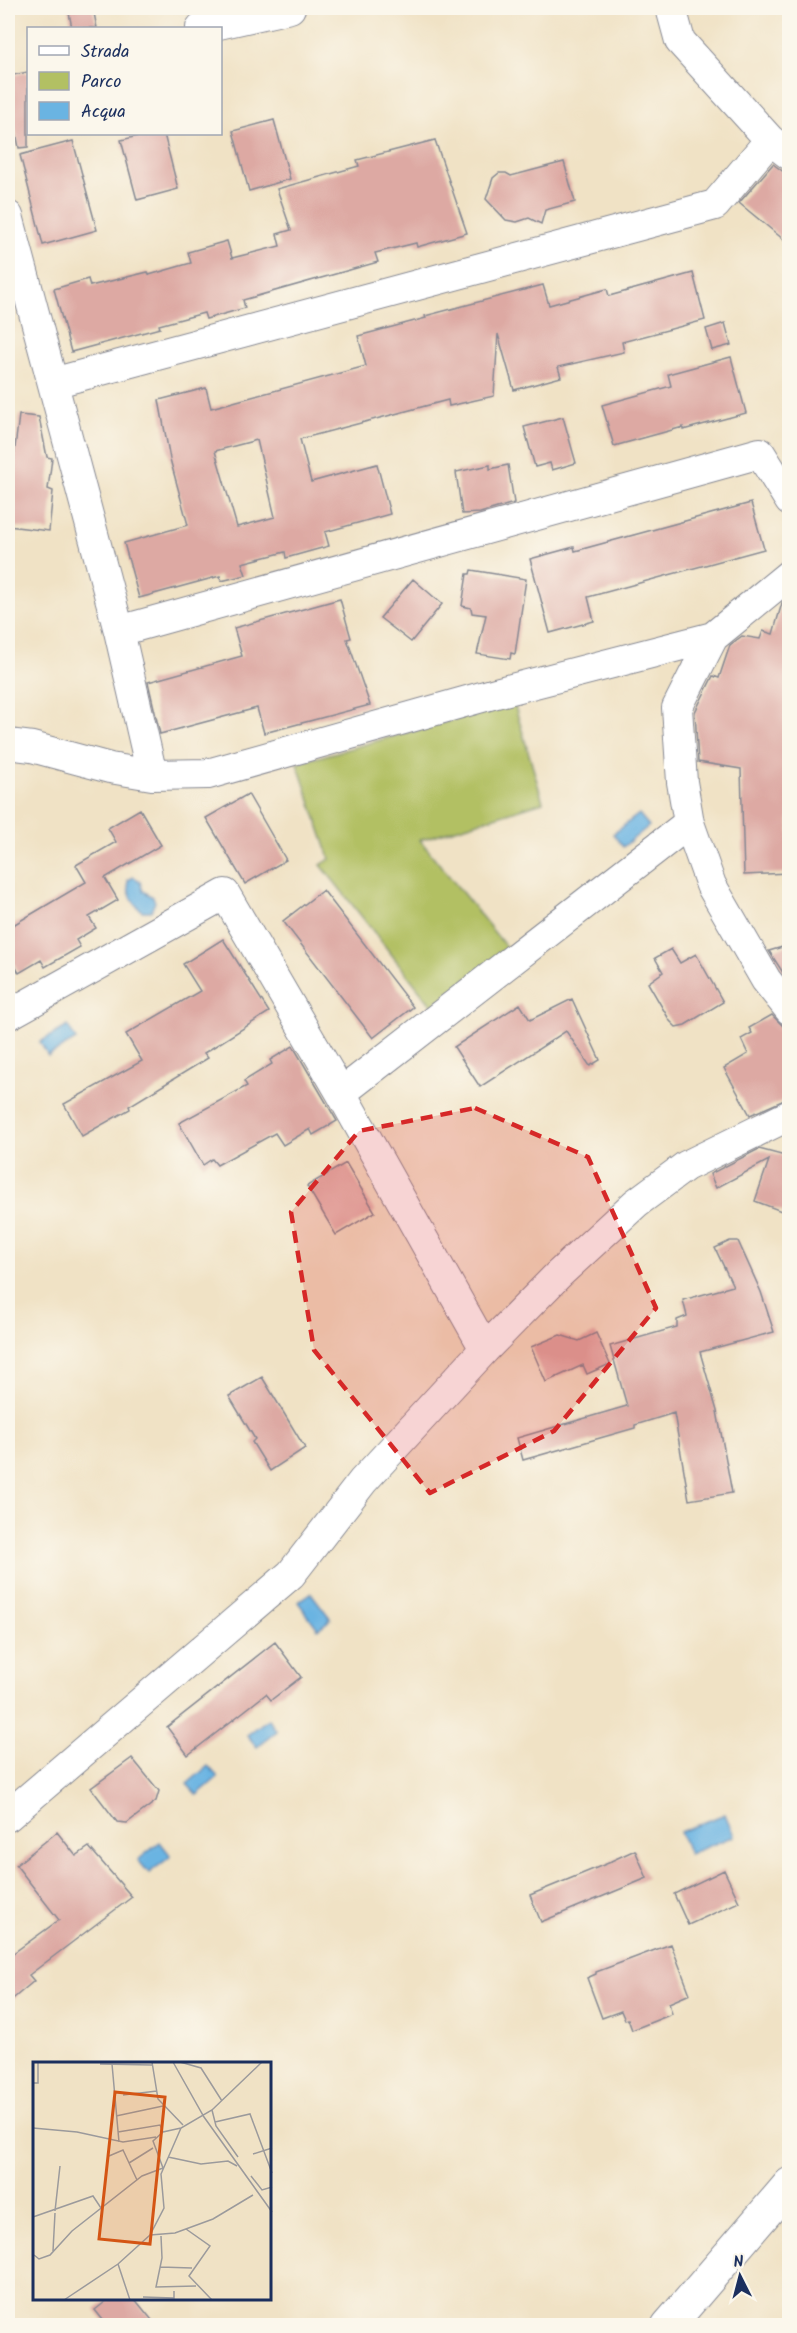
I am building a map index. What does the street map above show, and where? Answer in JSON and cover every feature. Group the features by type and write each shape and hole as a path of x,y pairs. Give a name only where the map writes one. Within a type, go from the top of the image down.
{"street":[{"path":"205,27 290,8"},
{"path":"64,380 715,205 780,147 680,41 672,8"},
{"path":"8,216 119,630 152,775"},
{"path":"119,630 760,453 789,501"},
{"path":"789,574 714,637 677,708 681,773 689,823 711,885 766,980 789,1010"},
{"path":"8,744 32,747 110,768 152,775 208,774 496,693 714,637"},
{"path":"341,1093 689,823"},
{"path":"10,1014 225,894 341,1093 484,1348"},
{"path":"8,1816 291,1574 363,1481 484,1348 636,1203 686,1166 789,1115"},
{"path":"668,2325 789,2188"}],"highlighted area":[{"path":"475,1108 588,1157 656,1308 554,1431 430,1493 314,1350 291,1212 359,1131"}],"green space":[{"path":"514,703 543,802 420,840 507,948 432,1006 321,865 330,859 297,763"}],"water":[{"path":"639,814 649,826 623,847 613,834"},
{"path":"134,877 140,882 143,891 153,897 155,902 151,911 142,911 131,897 128,880"},
{"path":"68,1026 76,1040 48,1056 40,1042"},
{"path":"311,1593 331,1619 318,1629 298,1602"},
{"path":"268,1719 277,1731 257,1747 247,1735"},
{"path":"208,1766 218,1777 197,1795 187,1784"},
{"path":"725,1814 734,1836 689,1854 680,1832"},
{"path":"160,1842 171,1856 149,1873 138,1860"}],"building":[{"path":"68,8 93,8 97,27 72,27"},
{"path":"27,72 28,147 19,148 8,91 8,76"},
{"path":"274,120 290,179 249,191 233,131"},
{"path":"143,135 164,135 178,189 137,200 121,140"},
{"path":"435,140 467,233 417,247 416,243 375,253 378,262 243,300 245,308 206,319 204,313 159,325 160,328 71,352 54,289 88,279 90,286 148,272 149,275 191,263 188,252 227,241 232,258 280,246 277,234 291,230 277,189 359,166 357,160"},
{"path":"73,141 97,230 43,245 20,155"},
{"path":"564,162 575,202 545,210 541,224 529,218 517,222 506,220 486,199 493,178 499,173 511,176"},
{"path":"773,164 789,176 789,244 739,203"},
{"path":"693,273 705,320 622,342 624,352 558,367 561,377 514,390 498,334 494,396 449,406 448,400 300,439 311,482 377,464 390,514 325,532 329,546 286,558 285,552 242,563 246,575 221,581 220,576 139,598 124,543 188,525 170,459 159,400 206,388 211,408 366,366 358,336 543,285 549,305 607,289 609,296","holes":["257,440 275,517 237,527 215,451"]},
{"path":"725,323 731,345 712,350 706,329"},
{"path":"731,357 746,413 614,446 602,405 671,386 668,374"},
{"path":"19,415 39,417 47,457 52,458 48,489 53,491 49,531 8,526 8,505"},
{"path":"563,417 576,463 552,470 550,463 535,467 524,427"},
{"path":"490,465 490,469 508,465 514,503 480,513 462,514 456,472"},
{"path":"751,503 764,549 588,597 594,621 550,633 530,559 574,547 575,551"},
{"path":"471,570 526,579 515,654 511,653 510,659 477,654 486,615 472,613 471,608 462,606 467,574 470,574"},
{"path":"413,579 442,604 411,642 380,618"},
{"path":"789,597 789,873 744,875 741,769 698,762 695,712 713,676 719,678 730,645 742,636 760,639 763,631 773,634 782,603"},
{"path":"340,599 351,638 347,639 370,705 264,733 257,708 160,734 148,682 242,656 234,628"},
{"path":"248,794 286,860 245,884 206,818"},
{"path":"140,809 161,845 105,878 118,900 89,917 96,928 76,940 80,947 45,967 41,960 19,973 8,953 8,928 86,882 76,865 116,842 108,828"},
{"path":"323,890 413,1007 373,1038 283,921"},
{"path":"223,939 269,1012 204,1053 208,1058 129,1106 130,1109 82,1136 64,1104 142,1061 126,1034 200,991 183,964"},
{"path":"789,945 789,982 769,951"},
{"path":"671,949 680,963 696,954 723,1002 685,1025 676,1027 670,1021 648,983 663,972 655,958"},
{"path":"572,999 600,1060 590,1066 566,1031 480,1087 454,1047 520,1004 530,1020"},
{"path":"772,1015 783,1026 789,1027 789,1098 750,1115 724,1068 748,1054 741,1039 752,1033 749,1028"},
{"path":"293,1046 337,1121 313,1135 310,1129 283,1145 275,1133 217,1165 212,1159 203,1165 179,1123 247,1086 244,1081 272,1064 270,1060"},
{"path":"759,1149 789,1157 789,1214 755,1201 769,1160 716,1188 710,1174"},
{"path":"346,1163 375,1212 336,1235 307,1186"},
{"path":"730,1241 738,1241 761,1292 774,1332 700,1352 717,1411 732,1493 689,1500 674,1413 635,1425 635,1428 523,1460 517,1438 627,1406 610,1346 677,1327 677,1320 687,1316 683,1300 733,1286 715,1248"},
{"path":"596,1333 610,1364 587,1374 583,1365 546,1382 531,1347 560,1335 579,1341"},
{"path":"262,1377 305,1448 270,1471 252,1442 255,1439 229,1396"},
{"path":"275,1642 301,1677 271,1700 266,1694 188,1755 167,1727"},
{"path":"132,1758 159,1791 156,1801 127,1823 117,1822 91,1788"},
{"path":"57,1832 76,1856 89,1847 132,1897 29,1975 34,1981 8,2003 8,1949 12,1954 59,1920 16,1865"},
{"path":"635,1850 647,1878 541,1922 530,1895"},
{"path":"724,1870 739,1902 688,1925 674,1894"},
{"path":"671,1944 690,1994 669,2003 672,2014 632,2030 628,2019 625,2020 621,2011 602,2018 587,1978 596,1972"},
{"path":"108,2300 136,2300 156,2325 107,2325 95,2310"}]}
